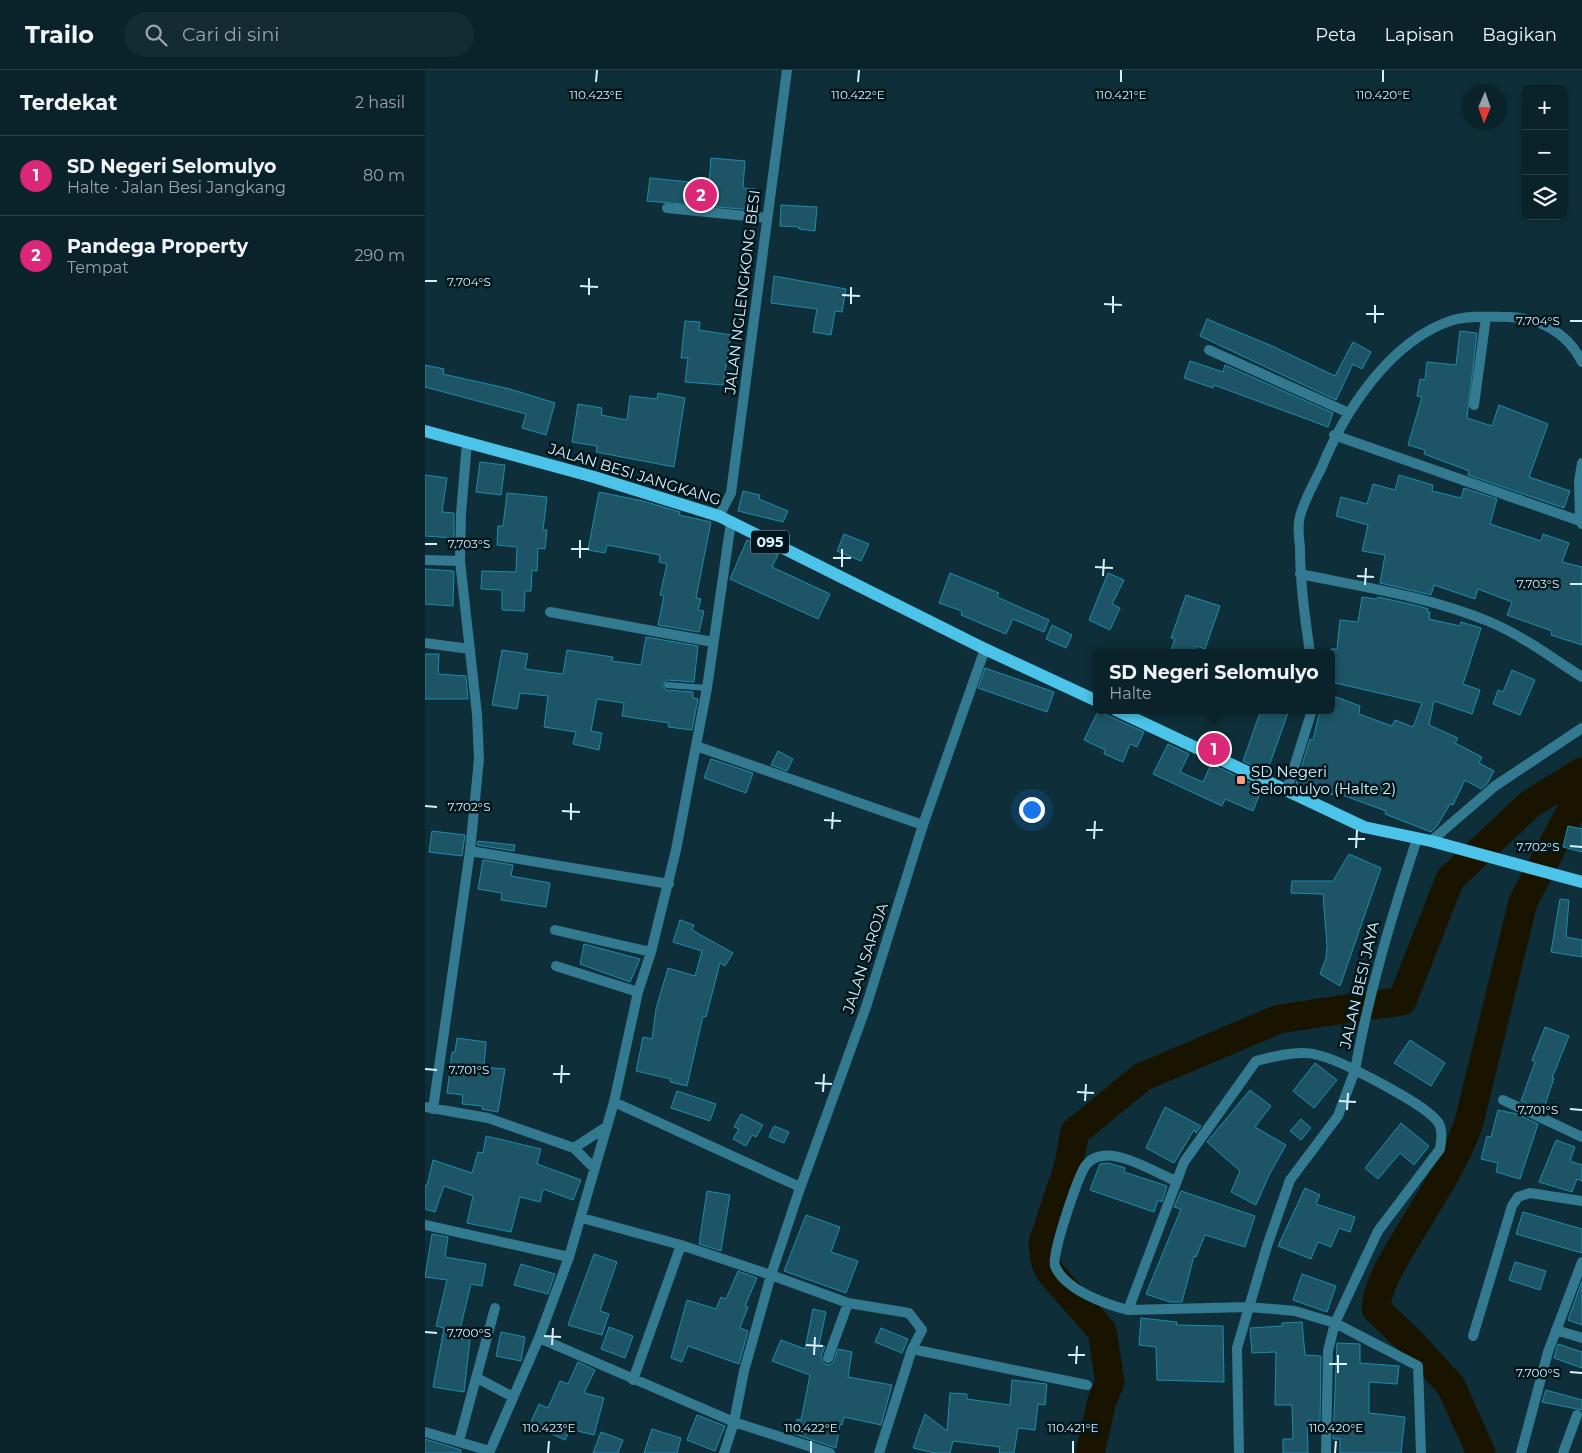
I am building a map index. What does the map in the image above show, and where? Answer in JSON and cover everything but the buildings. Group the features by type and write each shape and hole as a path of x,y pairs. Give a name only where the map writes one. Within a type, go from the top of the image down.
{"main road":[{"name":"JALAN BESI JANGKANG","path":"425,431 594,478 719,516 985,649 1093,699"},
{"path":"1125,714 1364,827 1417,840 1431,841 1582,882"}],"street":[{"name":"JALAN NGLENGKONG BESI","path":"719,516 731,493 787,70"},
{"path":"667,208 767,218"},
{"path":"1474,405 1486,317"},
{"path":"1309,649 1300,574 1299,520 1334,436 1349,413 1391,359 1406,346 1453,320 1486,317 1525,318 1554,330 1564,336 1582,362"},
{"path":"1209,350 1349,413"},
{"path":"1334,436 1581,522 1579,481 1582,463"},
{"path":"467,442 461,514 460,561 477,714 479,759 470,851 429,1108 488,1118 574,1148 594,1168"},
{"path":"425,1432 459,1441 489,1452 539,1338 569,1257 582,1218 594,1168 614,1102 638,992 669,884 707,688 731,522"},
{"path":"425,560 460,561"},
{"path":"1300,574 1398,593 1489,622 1514,633 1582,677"},
{"path":"550,612 713,642"},
{"path":"425,643 470,649"},
{"name":"JALAN SAROJA","path":"724,1453 734,1422 744,1371 771,1275 800,1187 865,1007 923,825 985,649"},
{"path":"1287,790 1310,714"},
{"path":"1431,841 1495,786 1582,728"},
{"path":"696,746 923,825"},
{"name":"JALAN BESI JAYA","path":"1326,1453 1328,1351 1335,1324 1378,1231 1439,1149 1442,1135 1439,1124 1427,1112 1355,1070 1361,1033 1384,938 1417,840"},
{"path":"470,851 669,884"},
{"path":"555,930 651,952"},
{"path":"556,966 638,992"},
{"path":"1128,1310 1176,1181 1185,1162 1256,1061 1309,1051 1333,1059 1355,1070 1338,1116 1290,1180 1267,1246 1237,1348 1239,1453"},
{"path":"1503,1100 1582,1137"},
{"path":"614,1102 800,1187"},
{"path":"574,1148 606,1127"},
{"path":"1176,1181 1113,1155 1092,1159 1085,1167 1058,1240 1054,1263 1058,1272 1073,1286 1110,1305 1128,1310 1249,1307 1295,1310 1335,1324 1418,1366 1421,1453"},
{"path":"1473,1336 1512,1206 1518,1197 1530,1193 1582,1201"},
{"path":"582,1218 681,1245 848,1303 909,1313 922,1330 911,1349 879,1453"},
{"path":"425,1225 569,1257"},
{"path":"633,1380 681,1245"},
{"path":"1521,1453 1548,1352 1582,1262"},
{"path":"828,1358 848,1303"},
{"path":"459,1441 495,1308"},
{"path":"1557,1330 1582,1338"},
{"path":"539,1338 734,1422 830,1453"},
{"path":"911,1349 1087,1385"},
{"path":"477,1378 513,1397"},
{"path":"1563,1453 1577,1415"}],"lane":[{"path":"667,684 707,688"}],"waterway":[{"path":"1376,1005 1402,1001 1450,879 1530,804 1582,772"},
{"path":"1481,1453 1451,1386 1411,1342 1376,1309 1377,1300 1387,1271 1457,1152 1469,1122 1523,902 1582,790"},
{"path":"1090,1453 1102,1401 1110,1382 1102,1331 1050,1272 1045,1261 1043,1243 1068,1168 1075,1132 1142,1077 1279,1019 1359,1007"}],"place":[{"name":"Pandega Property","path":"701,195"},
{"name":"SD Negeri Selomulyo","path":"1214,749"},
{"name":"SD Negeri Selomulyo (Halte 2)","path":"1241,780"}]}
